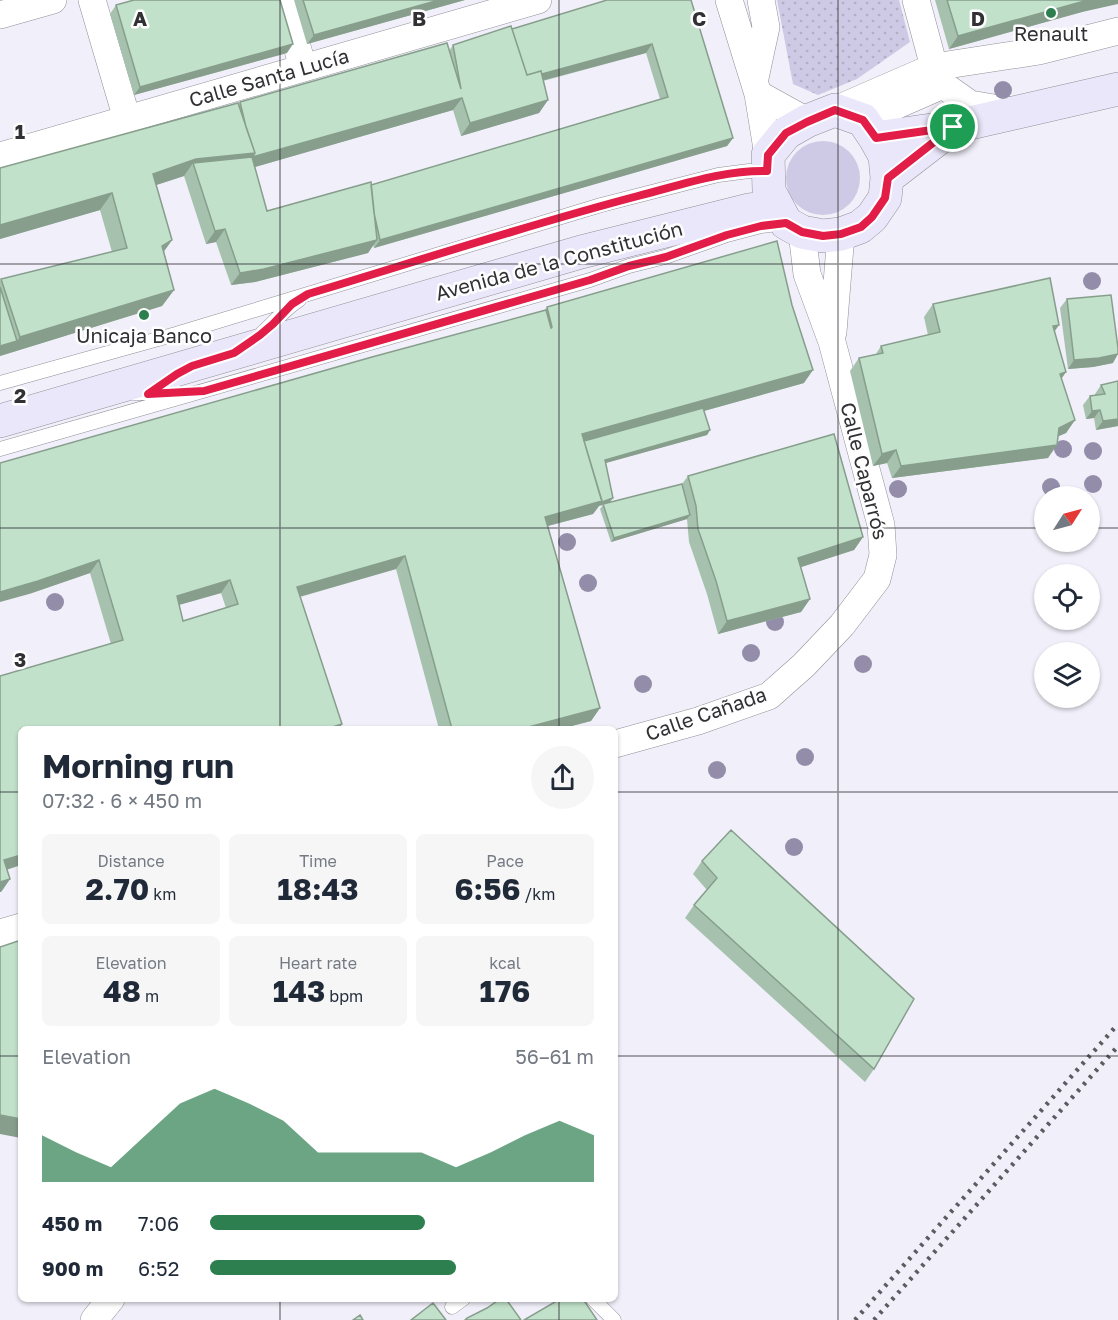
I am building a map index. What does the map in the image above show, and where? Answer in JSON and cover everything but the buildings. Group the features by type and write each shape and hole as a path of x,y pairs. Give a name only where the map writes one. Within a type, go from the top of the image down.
{"main road":[{"path":"845,123 885,156 888,178 885,198 872,217 861,227 841,234 823,236 788,220 769,191 767,163 786,133 845,123 953,127 1118,89"},
{"path":"888,178 953,127"},
{"name":"Avenida de la Constitución","path":"0,421 98,407 198,378 234,353 582,252 749,210 788,220"}],"street":[{"path":"0,15 53,0"},
{"path":"92,0 127,119"},
{"path":"284,0 303,68"},
{"path":"729,0 756,88 767,163"},
{"path":"756,88 766,27 761,0"},
{"path":"916,0 939,76 970,104 1017,112"},
{"name":"Calle Santa Lucía","path":"0,156 532,1"},
{"path":"756,88 845,123 939,76 1118,31"},
{"name":"Calle Caparrós","path":"788,220 832,342 880,525 884,555 878,579 842,625"},
{"name":"Calle Caparrós","path":"832,342 841,234"},
{"name":"Calle Cañada","path":"618,743 698,721 769,696 804,665 842,625"},
{"path":"0,933 18,928"},
{"path":"94,1320 109,1302"}],"lane":[{"name":"Avenida de la Constitución","path":"0,382 165,337 602,206 718,175 749,171 767,163"},
{"name":"Avenida de la Constitución","path":"0,449 98,407 117,392 148,394 198,378 590,280 629,266 666,257 727,235 788,220"},
{"path":"234,353 294,316 292,304 308,294"},
{"name":"Avenida de la Constitución","path":"263,308 319,322 344,321"},
{"name":"Avenida de la Constitución","path":"98,407 121,411 177,374 198,378"},
{"path":"596,1302 614,1320"}],"shaded area":[{"path":"777,0 899,0 910,42 857,79 818,95 793,84"},
{"path":"823,141 837,144 849,152 857,164 860,178 857,192 849,204 837,212 823,215 809,212 797,204 789,192 786,178 789,164 797,152 809,144"}],"railway":[{"path":"855,1320 1118,1024"},
{"path":"874,1320 1118,1046"}],"place":[{"name":"Renault","path":"1051,13"},
{"name":"Unicaja Banco","path":"144,315"}],"route":[{"path":"835,110 863,120 876,138 953,127 888,178 885,198 872,217 861,227 841,234 823,236 802,232 786,223 761,226 590,280 204,391 148,394 192,366 234,353 260,335 292,304 308,294 602,206 718,175 767,171 768,155 786,133 835,110"}]}
